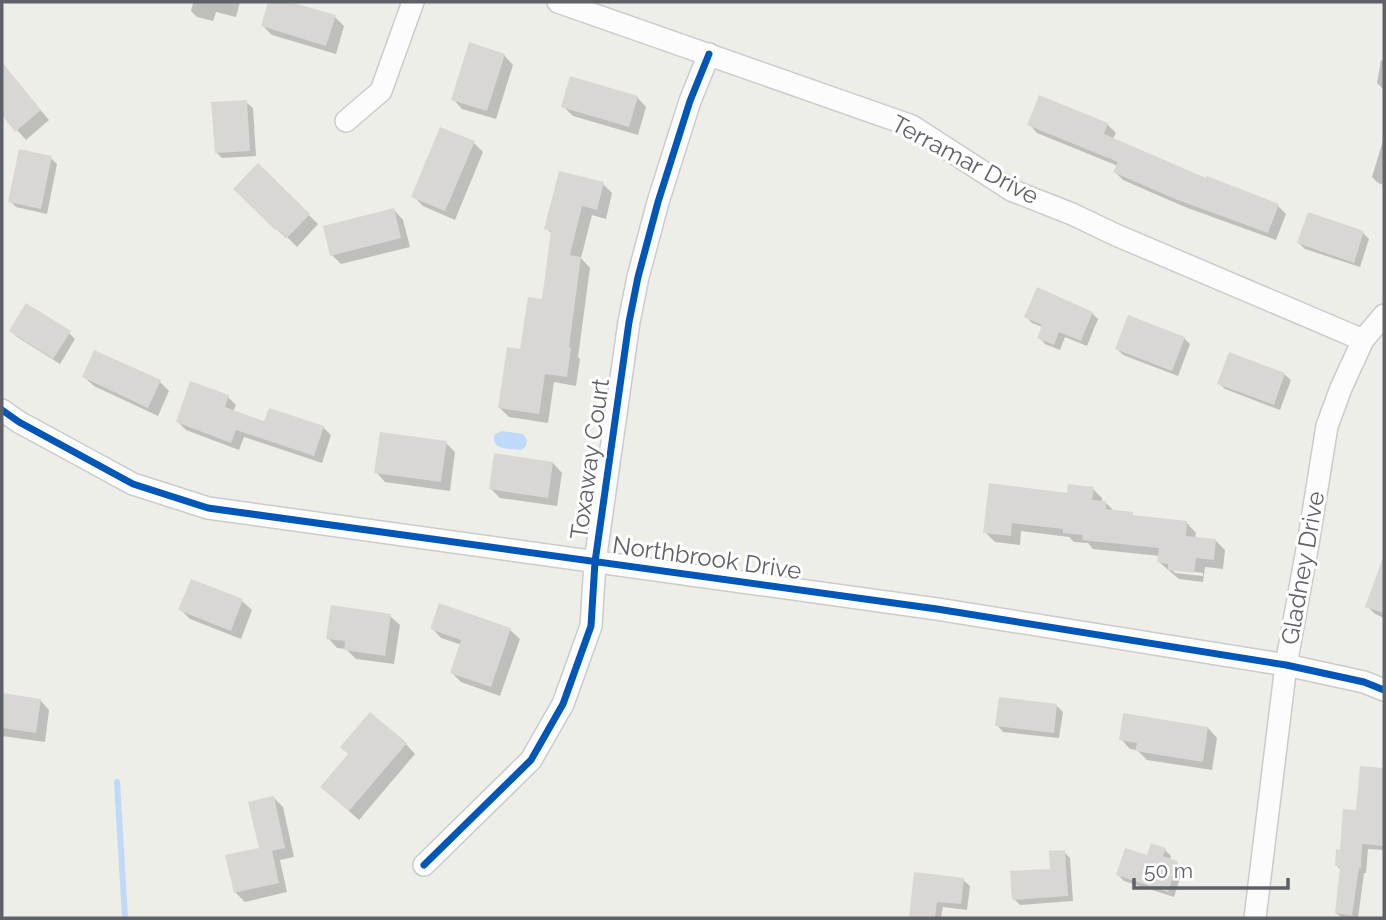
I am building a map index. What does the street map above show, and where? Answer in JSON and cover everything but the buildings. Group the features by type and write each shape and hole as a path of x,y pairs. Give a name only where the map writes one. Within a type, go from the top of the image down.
{"street":[{"path":"346,121 381,91 413,2"},
{"name":"Terramar Drive","path":"558,2 912,126 1011,190 1363,340"},
{"name":"Toxaway Court","path":"424,864 531,760 563,704 591,626 595,562 629,322 638,277 690,101 709,54"},
{"name":"Gladney Drive","path":"1255,918 1286,666 1327,426 1363,340 1384,315"},
{"name":"Northbrook Drive","path":"2,410 19,422 134,484 208,508 937,609 1286,666 1364,682 1384,690"}],"water":[{"path":"502,431 523,434 527,440 526,446 522,450 498,446 494,439 495,434"}],"waterway":[{"path":"117,782 125,918"}],"cycle path":[{"path":"424,865 531,760 563,704 591,626 595,562 629,322 638,277 690,101 709,54"},
{"path":"2,410 133,484 208,508 937,609 1286,665 1364,682 1384,690"}]}
